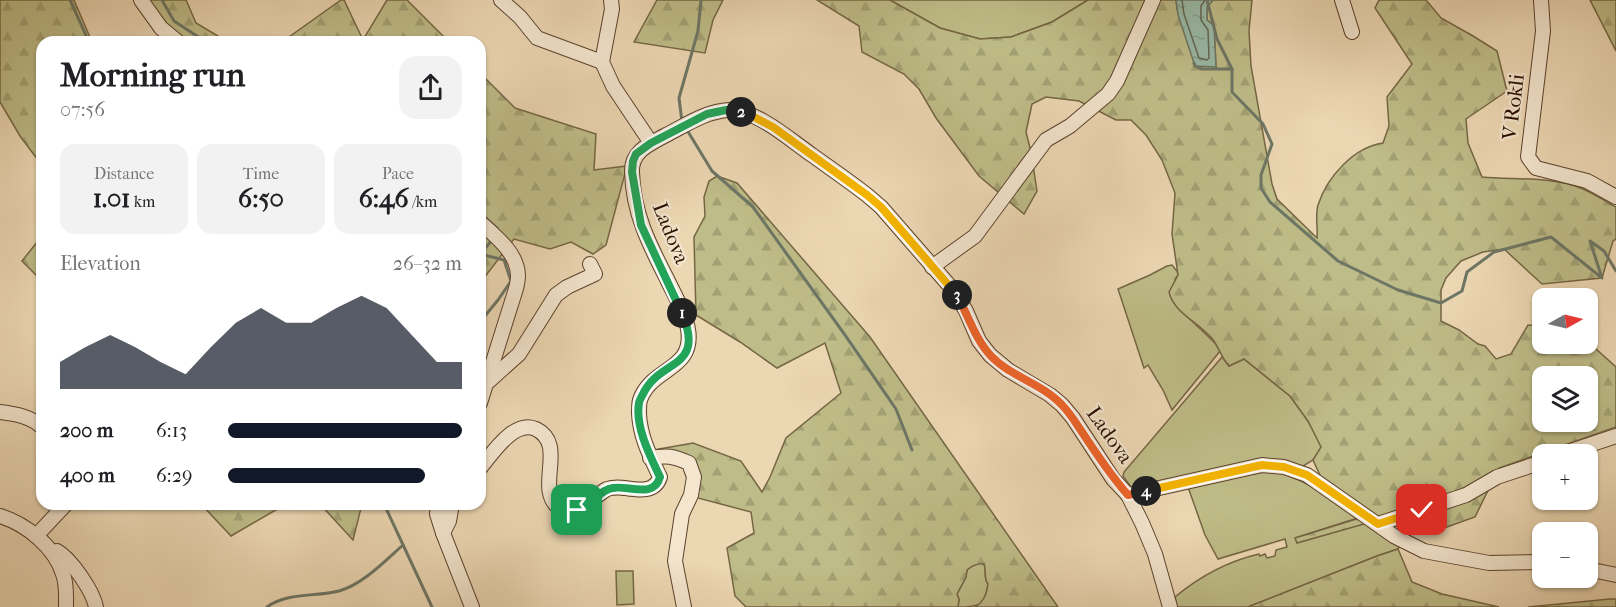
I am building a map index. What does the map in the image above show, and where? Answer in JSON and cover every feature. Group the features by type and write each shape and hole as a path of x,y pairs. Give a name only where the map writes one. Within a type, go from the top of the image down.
{"street":[{"path":"141,0 161,28 171,36"},
{"path":"501,0 520,17 537,38 602,62"},
{"path":"611,0 612,9 602,62 613,86 651,143"},
{"path":"932,267 975,236 1046,140 1070,126 1108,94 1117,81 1153,0"},
{"path":"1342,0 1352,32"},
{"name":"V Rokli","path":"1541,0 1543,31 1528,158 1536,168 1587,181 1616,197"},
{"name":"Ladova","path":"486,461 509,434 523,427 535,428 547,437 551,450 549,484 551,497 560,509 569,511 587,506 606,490 615,487 641,490 658,483 660,477 646,449 640,426 639,402 652,380 683,357 687,350 688,328 641,225 635,196 633,161 636,154 651,143 707,114 733,111 754,117 773,127 881,207 955,292 979,341 990,355 1008,370 1050,395 1062,405 1113,479 1128,495 1155,554 1170,607"},
{"path":"486,228 511,255 517,266 518,277 486,387"},
{"path":"488,382 519,354 556,295 567,287 595,274 590,264"},
{"path":"0,411 36,422"},
{"path":"1592,444 1616,436"},
{"path":"650,458 665,455 679,459 688,463 694,477 691,495 682,514 675,561 684,607"},
{"path":"1128,495 1262,465 1284,467 1307,475 1394,536 1425,551 1489,563 1532,562"},
{"path":"1378,524 1466,495 1497,477 1532,465"},
{"path":"41,541 62,510"},
{"path":"437,510 442,533 472,607"},
{"path":"442,533 449,521 451,510"},
{"path":"0,516 22,525 41,541 60,552 92,593 96,607"},
{"path":"41,541 61,567 65,583 66,607"},
{"path":"1598,571 1616,575"}],"green space":[{"path":"0,0 74,0 89,36 36,36 36,157 0,102"},
{"path":"135,0 186,0 196,23 218,36 164,36"},
{"path":"344,0 361,36 290,36"},
{"path":"387,0 407,0 443,36 365,36"},
{"path":"657,0 723,0 713,20 705,53 634,42"},
{"path":"817,0 890,0 940,28 980,39 1011,37 1052,22 1088,0 1176,0 1177,9 1216,67 1214,26 1207,20 1207,7 1213,0 1252,0 1249,31 1251,66 1272,184 1277,199 1317,238 1317,209 1322,194 1335,174 1352,157 1362,150 1383,143 1389,126 1387,97 1412,64 1375,8 1379,0 1426,0 1441,18 1497,51 1507,91 1466,119 1468,143 1482,177 1559,182 1583,189 1616,207 1616,239 1613,241 1602,278 1542,284 1504,249 1483,252 1461,261 1446,278 1441,290 1441,321 1485,346 1496,359 1511,354 1528,325 1532,325 1532,354 1598,354 1598,351 1616,367 1616,427 1567,444 1532,444 1532,456 1499,468 1475,517 1444,528 1427,529 1371,522 1297,543 1295,538 1363,517 1329,495 1313,460 1321,447 1308,421 1290,396 1244,359 1229,366 1209,335 1182,312 1172,300 1169,292 1178,275 1172,234 1175,193 1162,160 1146,135 1131,120 1116,120 1079,101 1046,97 1032,104 1026,132 1037,191 1024,214 979,176 936,118 919,89 904,74 862,52 859,26"},
{"path":"890,0 1088,0 1052,22 1011,37 980,39 940,28"},
{"path":"1590,0 1616,0 1616,51"},
{"path":"486,79 515,108 596,134 594,170 627,166 606,245 593,254 571,242 550,249 514,239 486,275"},
{"path":"717,176 737,183 870,337 1058,607 975,607 983,600 988,588 984,564 975,565 967,570 957,594 958,607 746,607 735,596 727,548 754,533 751,512 694,497 685,458 659,449 693,443 741,461 762,492 786,438 841,393 825,343 777,368 696,315 694,237 705,216 704,197 709,181"},
{"path":"36,244 36,275 22,261"},
{"path":"1172,265 1178,275 1175,279 1177,307 1221,350 1172,410 1148,365 1144,368 1118,289"},
{"path":"1222,357 1229,366 1244,359 1290,396 1308,421 1322,447 1313,460 1300,468 1279,462 1137,490 1131,487 1123,476 1124,472"},
{"path":"1273,470 1308,484 1364,516 1295,538 1371,522 1402,543 1398,549 1248,607 1177,607 1175,597 1215,571 1259,554 1260,556 1265,554 1267,558 1275,556 1276,550 1287,547 1285,539 1218,559 1205,535 1188,487"},
{"path":"207,510 276,510 231,536"},
{"path":"326,510 360,510 353,540"},
{"path":"1398,549 1412,582 1442,594 1499,607 1248,607 1377,556"},
{"path":"984,564 988,584 983,601 976,606 958,607 957,594 967,570 972,565"},
{"path":"616,571 633,571 634,604 617,605"},
{"path":"1616,599 1616,607 1528,607"}],"water":[{"path":"1176,0 1213,0 1207,7 1207,20 1214,26 1216,67 1195,66 1178,15"}],"waterway":[{"path":"70,0 86,36"},
{"path":"162,0 174,21 197,36"},
{"path":"682,122 679,98 698,31 701,0"},
{"path":"1207,0 1217,39 1232,69 1232,92 1263,124 1272,144 1261,175 1261,188 1270,202 1338,261 1398,290 1441,303 1462,291 1467,272 1494,252 1551,237 1602,278 1590,241 1604,251 1616,271"},
{"path":"1194,63 1202,69 1232,69"},
{"path":"687,130 712,171 753,207 845,335 896,409 912,450"},
{"path":"486,218 498,231"},
{"path":"486,247 493,239"},
{"path":"486,256 504,260 511,281 486,315"},
{"path":"387,510 432,607"},
{"path":"267,607 283,599 330,593 348,588 373,572 403,545"}],"route":[{"path":"577,510 587,506 606,490 615,487 641,490 658,483 660,477 646,449 640,426 639,402 652,380 676,364 687,350 688,328 641,225 635,196 633,161 636,154 651,143 707,114 726,110 744,113 773,127 881,207 955,292 979,341 990,355 1008,370 1050,395 1062,405 1113,479 1128,495 1262,465 1284,467 1307,475 1378,524 1422,510"}]}
